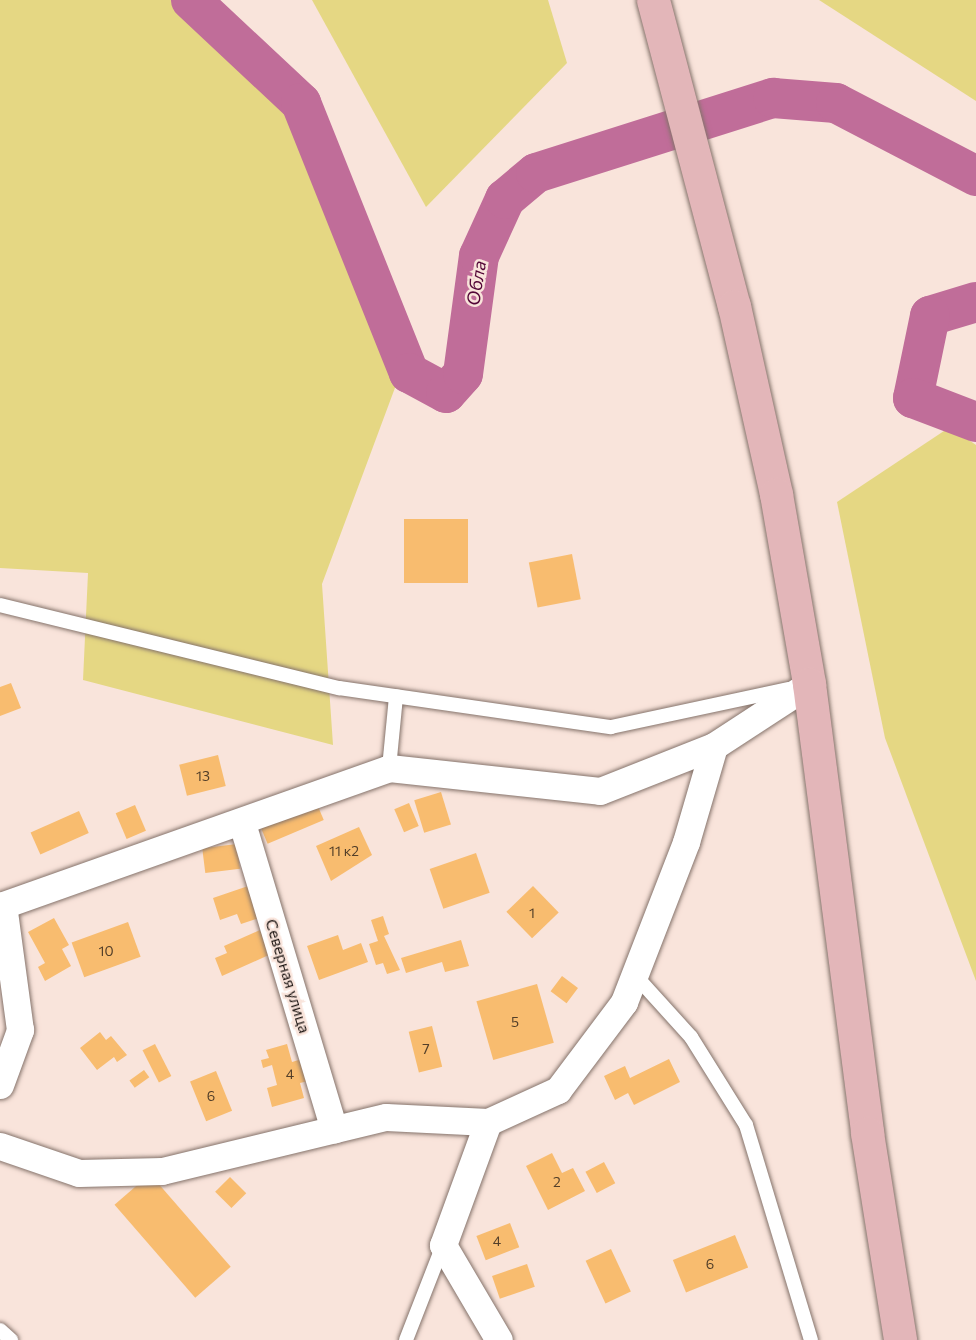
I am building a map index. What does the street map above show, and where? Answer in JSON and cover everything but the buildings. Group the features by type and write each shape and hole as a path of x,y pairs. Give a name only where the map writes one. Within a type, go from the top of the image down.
{"main road":[{"path":"653,0 700,171 776,494 809,684 870,1156 900,1340"}],"street":[{"path":"0,1085 20,1030 1,904 242,823 389,768 600,791 714,746 809,684"},
{"path":"0,1146 79,1173 162,1171 386,1117 488,1122 558,1090 624,1002 686,842 714,746"},
{"name":"Северная улица","path":"242,823 334,1129"},
{"path":"488,1122 443,1245 499,1340"}],"lane":[{"path":"0,604 339,688 611,727 809,684"},
{"path":"389,768 396,696"},
{"path":"634,974 691,1037 746,1125 811,1340"},
{"path":"406,1340 443,1245"},
{"path":"0,1330 10,1340"}],"shaded area":[{"path":"0,0 175,0 292,109 399,377 322,584 333,745 83,680 88,573 0,568"},
{"path":"312,0 548,0 567,63 426,207"},
{"path":"819,0 976,0 976,101"},
{"path":"950,427 976,445 976,981 885,738 837,502"}],"waterway":[{"name":"Обла","path":"191,0 301,103 409,373 446,393 463,374 479,256 505,199 536,173 773,98 836,103 976,176"},
{"name":"Обла","path":"976,302 930,316 913,398 976,422"}]}
